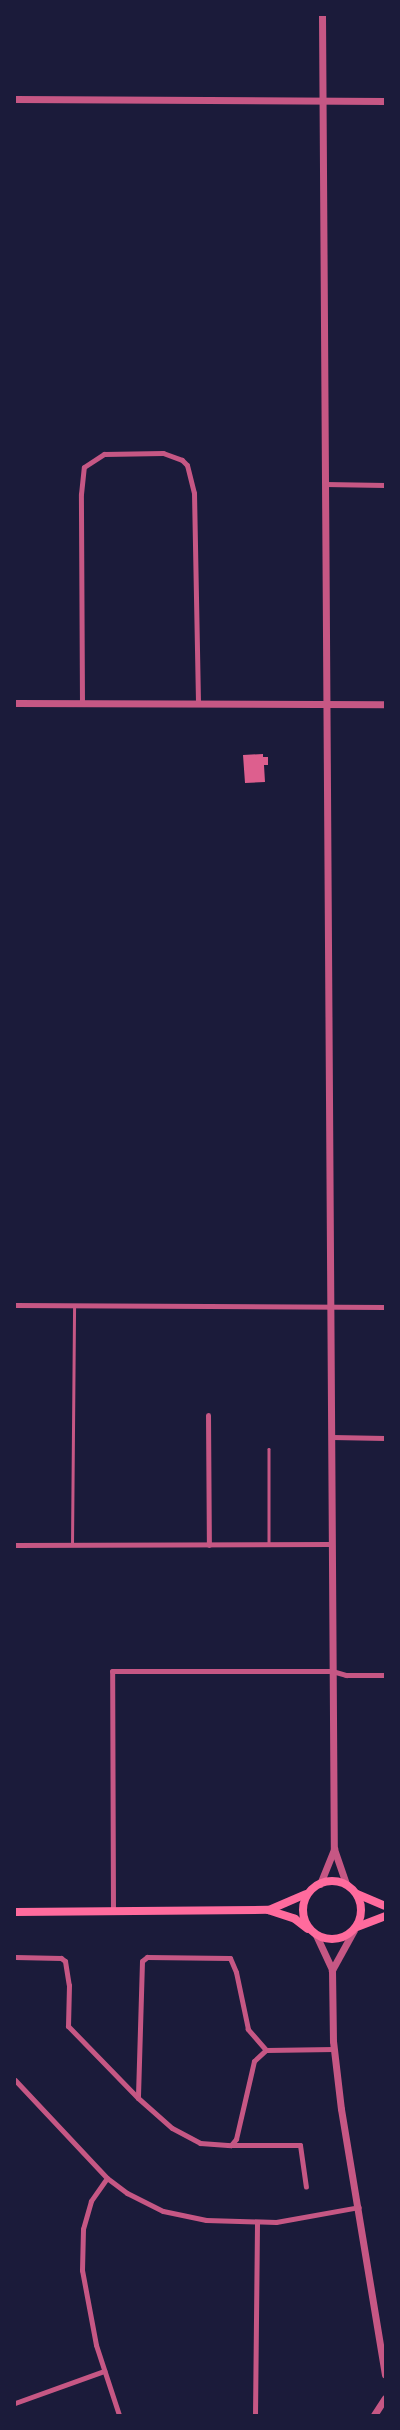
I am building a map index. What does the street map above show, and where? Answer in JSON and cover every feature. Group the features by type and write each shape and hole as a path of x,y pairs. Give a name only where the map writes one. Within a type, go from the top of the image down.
{"main road":[{"path":"268,1910 301,1898 320,1884 332,1881 346,1884 357,1894 385,1906"},
{"path":"308,1929 302,1910 311,1889"},
{"path":"354,1930 361,1916 357,1894"},
{"path":"15,1912 268,1910 295,1919 316,1935 332,1940 354,1930 363,1923 385,1916"}],"street":[{"path":"322,15 332,1306 330,1544 334,1849 346,1884"},
{"path":"15,99 385,101"},
{"path":"82,703 81,494 84,467 104,454 163,453 182,460 187,466 194,493 198,704"},
{"path":"325,484 385,485"},
{"path":"15,703 385,704"},
{"path":"15,1305 385,1307"},
{"path":"208,1415 209,1545"},
{"path":"332,1437 385,1438"},
{"path":"15,1545 330,1544"},
{"path":"113,1912 112,1671 332,1671 346,1675 385,1675"},
{"path":"320,1884 334,1849"},
{"path":"332,1970 354,1930"},
{"path":"316,1935 332,1970 334,2050 341,2109 359,2207 385,2374"},
{"path":"15,1957 61,1958 65,1961 68,1985 68,2026 138,2098 172,2128 200,2143 300,2145 306,2188"},
{"path":"138,2098 142,1961 147,1957 230,1958 236,1972 248,2029 266,2050"},
{"path":"231,2144 236,2139 254,2061 266,2050 334,2050"},
{"path":"15,2080 107,2178 127,2193 163,2211 206,2220 257,2222 295,2219 359,2207"},
{"path":"107,2178 91,2201 83,2230 82,2262 96,2345 119,2415"},
{"path":"255,2415 257,2222"},
{"path":"15,2403 104,2371"},
{"path":"374,2415 385,2398"}],"lane":[{"path":"72,1545 74,1305"},
{"path":"269,1449 269,1544"}],"building":[{"path":"263,754 263,757 268,757 268,765 264,765 265,782 245,783 243,755"}]}
